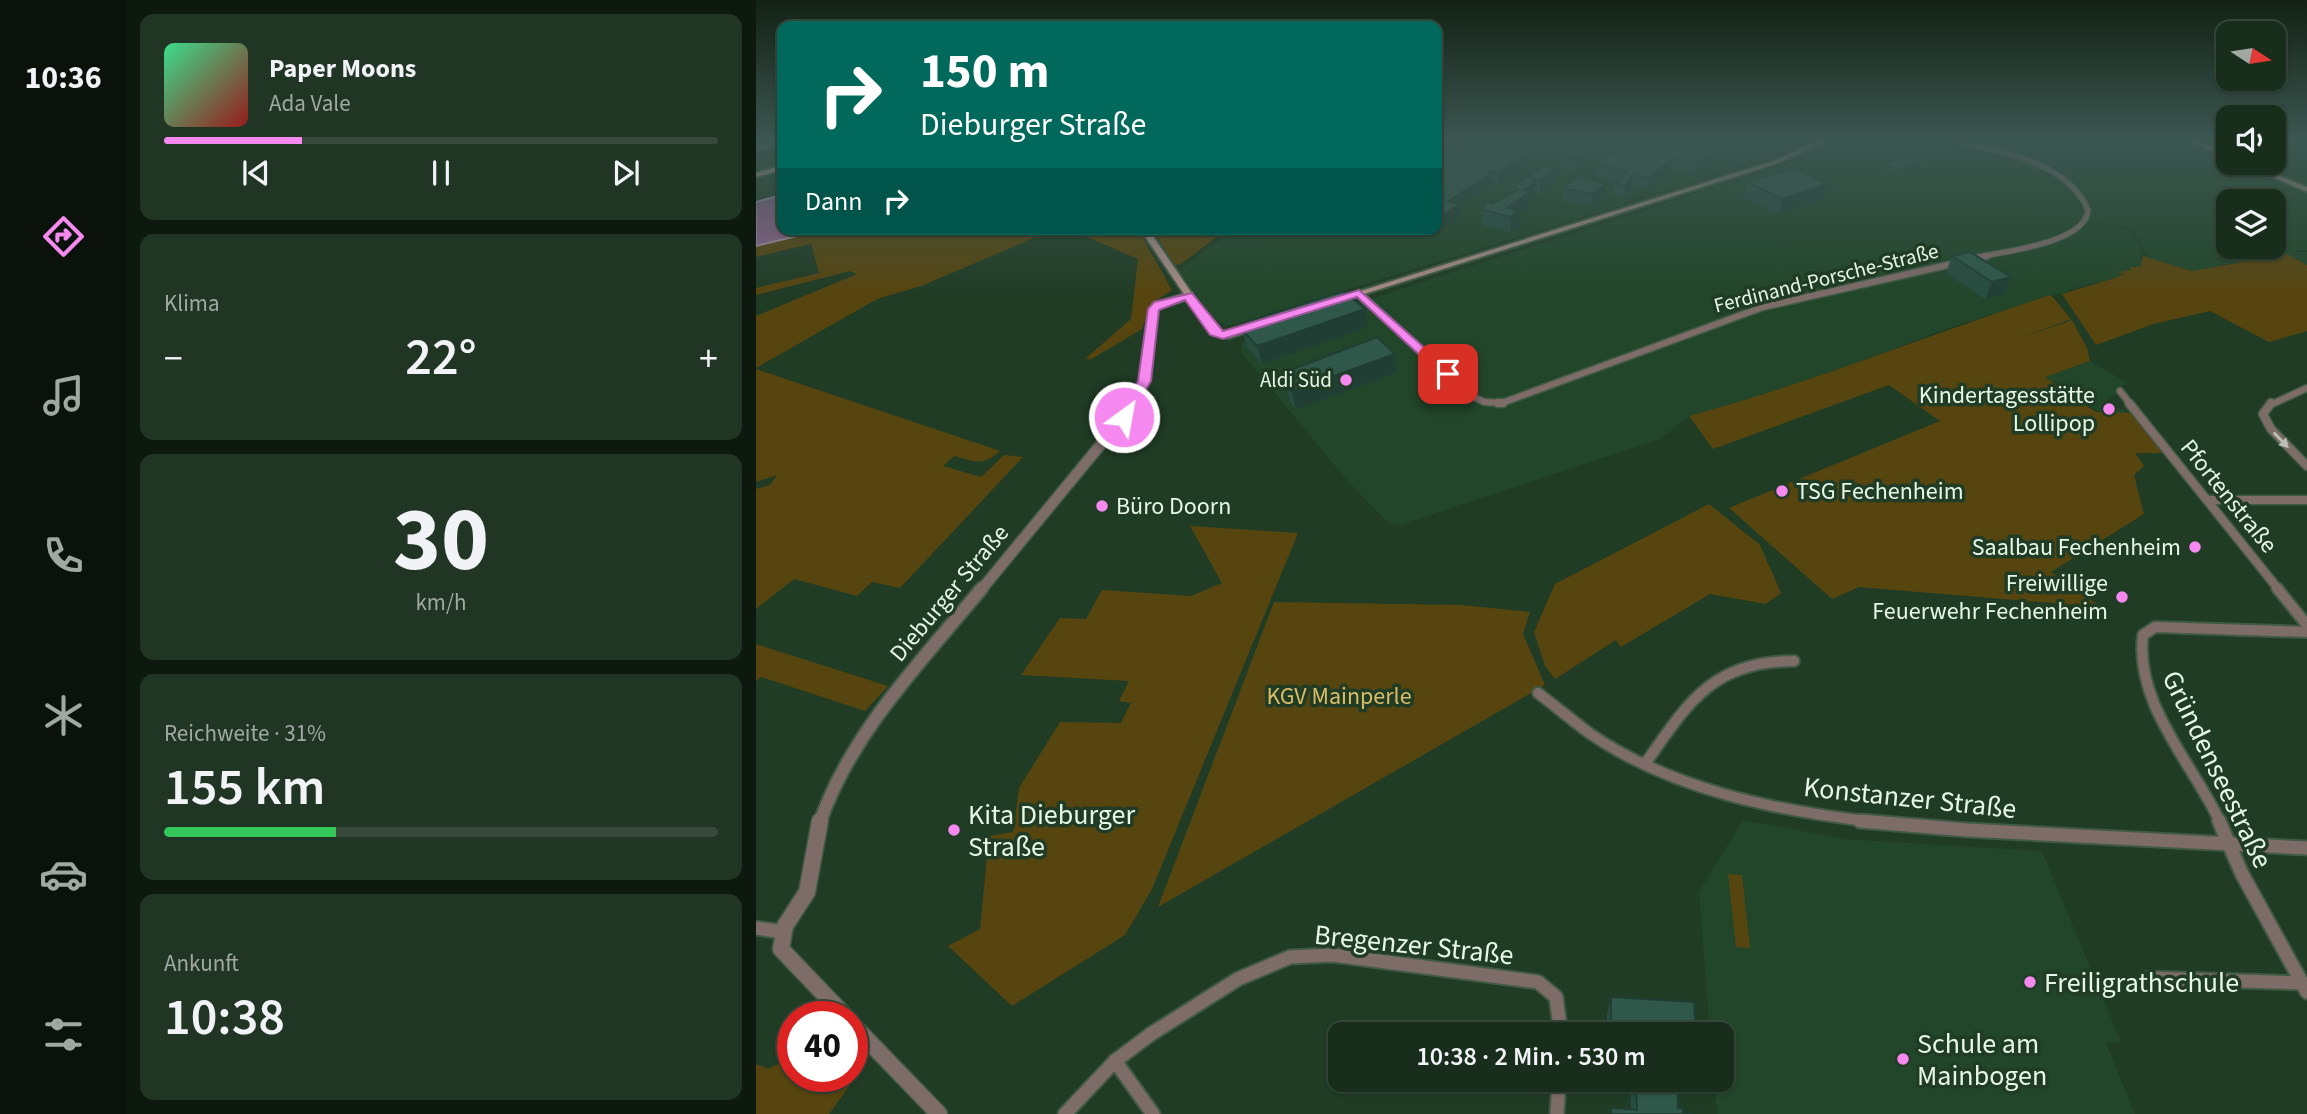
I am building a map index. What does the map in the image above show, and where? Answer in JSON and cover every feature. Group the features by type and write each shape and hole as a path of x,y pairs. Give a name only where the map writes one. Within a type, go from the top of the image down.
{"main road":[{"path":"1332,301 1684,191"},
{"path":"1148,235 1214,332 1223,335 1270,321"}],"street":[{"name":"Ferdinand-Porsche-Straße","path":"1359,293 1472,396 1484,402 1502,403 1718,321 1765,307 2054,240 2076,230 2086,220 2088,208 2084,200 2074,191"},
{"name":"Dieburger Straße","path":"831,1001 781,949 782,932 807,892 811,852 819,824 856,745 1129,410 1144,381 1153,309 1158,304 1188,296"},
{"path":"2307,388 2272,401 2263,414 2271,429 2307,466"},
{"name":"Pfortenstraße","path":"2120,391 2307,625"},
{"path":"2208,500 2307,500"},
{"name":"Gründenseestraße","path":"2304,987 2242,874 2229,842 2153,696 2142,661 2140,642 2147,631 2166,626 2307,632"},
{"path":"1645,764 1691,703 1720,676 1760,660 1794,661"},
{"name":"Konstanzer Straße","path":"1538,694 1585,731 1676,779 1724,795 1849,821 2307,848"},
{"path":"756,928 767,932 782,932"},
{"name":"Bregenzer Straße","path":"1065,1114 1115,1061 1151,1034 1238,979 1268,964 1305,955 1333,956 1538,982 1556,996 1561,1012 1561,1022"},
{"path":"2148,978 2304,987"},
{"path":"868,1041 939,1114"},
{"path":"1115,1061 1153,1114"},
{"path":"1557,1114 1558,1092"}],"shaded area":[{"path":"1442,191 1641,191 1623,205 1232,325 1223,324 1211,315 1179,270 1227,235 1442,235"},
{"path":"1705,191 2216,191 2216,259 2258,259 2192,271 2149,258 2131,228 2094,221 2130,230 2141,250 2140,267 2125,275 2068,290 2063,294 2051,295 1943,330 1794,386 1689,416 1660,439 1400,525 1388,523 1344,477 1242,353 1241,345 1246,339"},
{"path":"2286,191 2298,191 2307,195 2307,250 2286,252"},
{"path":"777,196 777,235 801,235 756,246 756,202"},
{"path":"2286,252 2307,252 2307,265 2286,254"},
{"name":"Kindertagesstätte Lollipop","path":"2090,361 2128,383 2120,387 2118,394 2107,399 2112,406 2131,413 2163,453 2135,452 2107,416 2045,377"},
{"path":"1743,820 1845,839 2042,851 2121,1042 2106,1043 2135,1114 1717,1114 1715,1092 1734,1092 1734,1022 1709,1022 1699,892"}],"green space":[{"path":"801,235 1041,235 921,286 877,299 756,368 756,316 857,274 850,271 756,295 756,288 819,273 811,244 756,257 756,246"},
{"path":"1075,235 1141,235 1172,290 1151,304 1142,329 1090,360 1086,358 1131,319 1138,259 1084,236"},
{"path":"1156,235 1219,235 1181,264 1175,265"},
{"path":"2286,254 2307,265 2307,331 2269,342 2210,311 2153,324 2096,345 2062,294 2124,275 2118,272 2131,270 2130,267 2140,267 2143,256 2192,271 2259,259 2286,259"},
{"path":"2051,295 2071,319 2021,338 2072,320 2087,348 2090,361 2045,377 2096,412 2131,413 2163,453 2135,453 2144,466 2134,475 2144,514 2051,572 2101,607 1859,587 1832,599 1729,508 1940,421 1889,385 1713,449 1689,416 1780,389"},
{"path":"756,369 1000,451 984,461 954,456 943,466 981,477 1004,455 1023,457 900,588 872,582 857,596 794,579 756,609 756,489 770,485 777,475 756,482"},
{"path":"1709,504 1760,545 1781,593 1766,604 1710,594 1621,647 1616,640 1555,679 1545,666 1534,632 1555,584"},
{"path":"1190,526 1298,533 1152,889 1125,935 1012,1006 948,946 980,929 989,836 1013,832 1019,788 1060,722 1121,723 1131,703 1119,701 1129,681 1021,675 1060,618 1086,619 1102,590 1191,596 1222,583"},
{"name":"KGV Mainperle","path":"1274,602 1461,605 1530,612 1523,634 1545,685 1158,907"},
{"path":"756,644 888,686 865,711 761,677 756,681"},
{"path":"1728,874 1742,875 1750,948 1736,947"},
{"path":"756,1064 768,1069 777,1065 777,1092 845,1092 829,1114 756,1114"}],"building":[{"path":"1442,191 1464,191 1448,201 1460,204 1442,216"},
{"path":"1515,191 1531,191 1507,208 1519,211 1510,217 1483,210 1485,202 1493,204"},
{"path":"1766,191 1807,191 1782,199"},
{"path":"1970,252 2011,277 1992,282 1952,256"},
{"path":"1343,291 1365,309 1257,346 1242,330 1251,327 1247,322"},
{"path":"1377,337 1395,354 1292,391 1285,382 1298,378 1291,370"},
{"path":"1611,997 1694,1002 1695,1022 1611,1022"},
{"path":"1636,1092 1677,1092 1678,1108 1683,1108 1683,1113 1693,1114 1611,1114 1611,1108 1637,1110"}],"place":[{"name":"Aldi Süd","path":"1346,380"},
{"name":"Kindertagesstätte Lollipop","path":"2109,409"},
{"name":"TSG Fechenheim","path":"1782,491"},
{"name":"Büro Doorn","path":"1102,506"},
{"name":"Saalbau Fechenheim","path":"2195,547"},
{"name":"Freiwillige Feuerwehr Fechenheim","path":"2122,597"},
{"name":"Kita Dieburger Straße","path":"954,830"},
{"name":"Freiligrathschule","path":"2030,982"},
{"name":"Schule am Mainbogen","path":"1903,1059"}],"route":[{"path":"1124,417 1134,404 1144,381 1153,309 1158,304 1188,296 1214,332 1229,335 1359,293 1448,374"}]}
